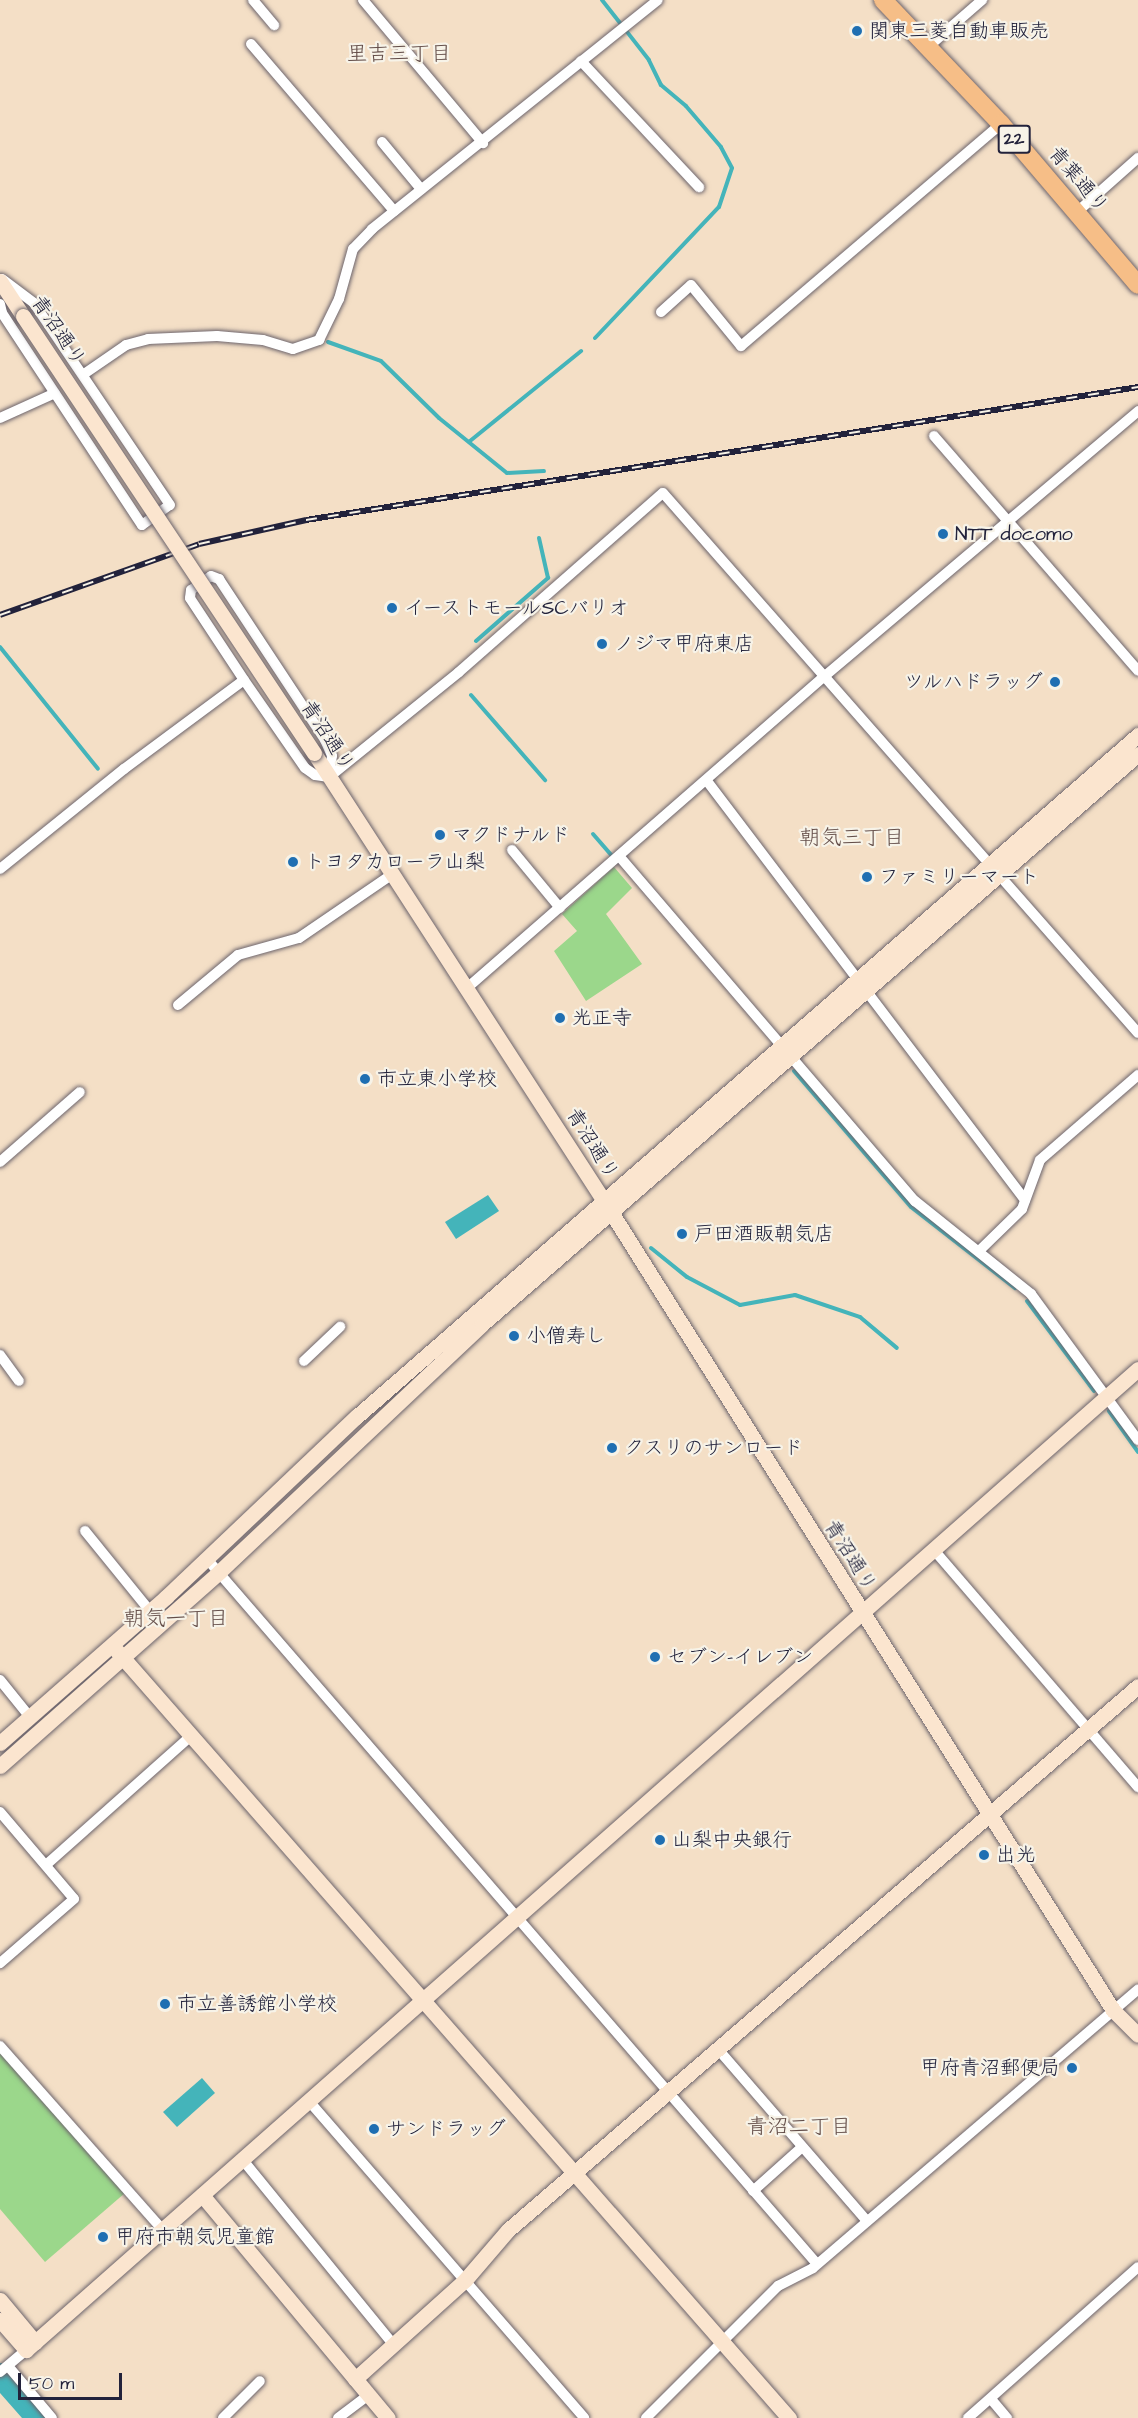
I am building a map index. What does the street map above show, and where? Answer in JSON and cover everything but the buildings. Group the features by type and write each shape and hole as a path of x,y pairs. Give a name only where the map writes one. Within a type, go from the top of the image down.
{"main road":[{"name":"青葉通り","path":"883,0 1001,124 1138,285"}],"street":[{"path":"253,0 274,25"},
{"path":"363,0 483,143"},
{"path":"84,374 126,345 148,339 217,336 263,340 293,349 319,340 325,335 339,299 353,249 394,211 483,143 658,0"},
{"path":"928,47 982,0"},
{"path":"251,44 394,211"},
{"path":"581,61 699,187"},
{"path":"661,312 690,285 741,346 1001,124"},
{"path":"382,142 421,189"},
{"path":"1076,213 1138,158"},
{"path":"0,279 34,303 84,374 170,506 142,525 2,313 0,304"},
{"name":"青沼通り","path":"0,279 394,873 1113,2010 1138,2035"},
{"path":"0,418 55,393"},
{"path":"467,988 826,675 1138,411"},
{"path":"934,436 1138,671"},
{"path":"329,777 332,756 325,740 219,579 211,576 191,590 190,598 305,768 315,775 329,777 459,672 663,493 826,675 1138,1033"},
{"path":"0,869 124,769 244,680"},
{"path":"995,869 1138,735"},
{"path":"0,1766 219,1572 359,1436 607,1207 995,869 1138,754"},
{"path":"707,781 1025,1200"},
{"path":"512,850 560,908"},
{"path":"619,856 915,1201 1031,1294 1138,1440"},
{"path":"178,1005 238,955 298,938 394,873"},
{"path":"979,1251 1022,1209 1040,1160 1138,1075"},
{"path":"0,1162 80,1092"},
{"path":"0,1743 207,1559 356,1417 607,1207"},
{"path":"304,1361 340,1327"},
{"path":"0,1355 19,1381"},
{"path":"52,2418 5,2368 1138,1369"},
{"path":"85,1531 150,1611"},
{"path":"934,1550 1138,1787"},
{"path":"207,1559 818,2264"},
{"path":"111,1646 124,1657 789,2418"},
{"path":"0,1680 30,1717"},
{"path":"355,2379 465,2280 508,2230 1138,1686"},
{"path":"46,1865 192,1735"},
{"path":"0,1812 74,1899 0,1963"},
{"path":"646,2418 778,2286 818,2264 1138,1989"},
{"path":"0,2046 163,2230"},
{"path":"717,2048 867,2221"},
{"path":"308,2100 584,2418"},
{"path":"753,2191 802,2147"},
{"path":"242,2159 393,2344"},
{"path":"202,2195 388,2418"},
{"path":"968,2418 1138,2266"},
{"path":"0,2300 30,2346"},
{"path":"0,2320 30,2346"},
{"path":"223,2418 260,2381"},
{"path":"338,2418 369,2395"},
{"path":"991,2399 1007,2418"}],"green space":[{"path":"614,867 632,888 606,914 642,964 586,1001 554,951 577,931 562,914"},
{"path":"0,2052 125,2193 45,2262 0,2209"}],"water":[{"path":"488,1195 499,1211 456,1239 445,1222"},
{"path":"202,2078 215,2093 177,2127 163,2112"}],"waterway":[{"path":"602,0 620,23"},
{"path":"595,338 719,207 732,168 721,147 686,106 661,85 649,60 627,32"},
{"path":"328,342 381,361 439,418 507,473 544,471"},
{"path":"470,441 581,351"},
{"path":"476,641 548,578 539,538"},
{"path":"0,647 98,769"},
{"path":"471,695 545,780"},
{"path":"593,834 612,856"},
{"path":"794,1071 911,1207 1015,1288"},
{"path":"651,1248 687,1277 740,1305 795,1295 860,1317 897,1348"},
{"path":"1027,1301 1094,1391"},
{"path":"1109,1411 1138,1452"},
{"path":"0,2375 38,2418"}],"railway":[{"path":"0,615 199,544 306,520 1138,387"}],"place":[{"name":"関東三菱自動車販売","path":"857,31"},
{"name":"NTT docomo","path":"943,534"},
{"name":"イーストモールSCバリオ","path":"392,608"},
{"name":"ノジマ甲府東店","path":"602,644"},
{"name":"ツルハドラッグ","path":"1055,682"},
{"name":"マクドナルド","path":"440,835"},
{"name":"トヨタカローラ山梨","path":"293,862"},
{"name":"ファミリーマート","path":"867,877"},
{"name":"光正寺","path":"560,1018"},
{"name":"市立東小学校","path":"365,1079"},
{"name":"戸田酒販朝気店","path":"682,1234"},
{"name":"小僧寿し","path":"514,1336"},
{"name":"クスリのサンロード","path":"612,1448"},
{"name":"セブン-イレブン","path":"655,1657"},
{"name":"山梨中央銀行","path":"660,1840"},
{"name":"出光","path":"984,1855"},
{"name":"市立善誘館小学校","path":"165,2004"},
{"name":"甲府青沼郵便局","path":"1072,2068"},
{"name":"サンドラッグ","path":"374,2129"},
{"name":"甲府市朝気児童館","path":"103,2237"}],"district":[{"name":"里吉三丁目","path":"399,54"},
{"name":"朝気三丁目","path":"852,838"},
{"name":"朝気一丁目","path":"176,1619"},
{"name":"青沼二丁目","path":"799,2127"}]}
